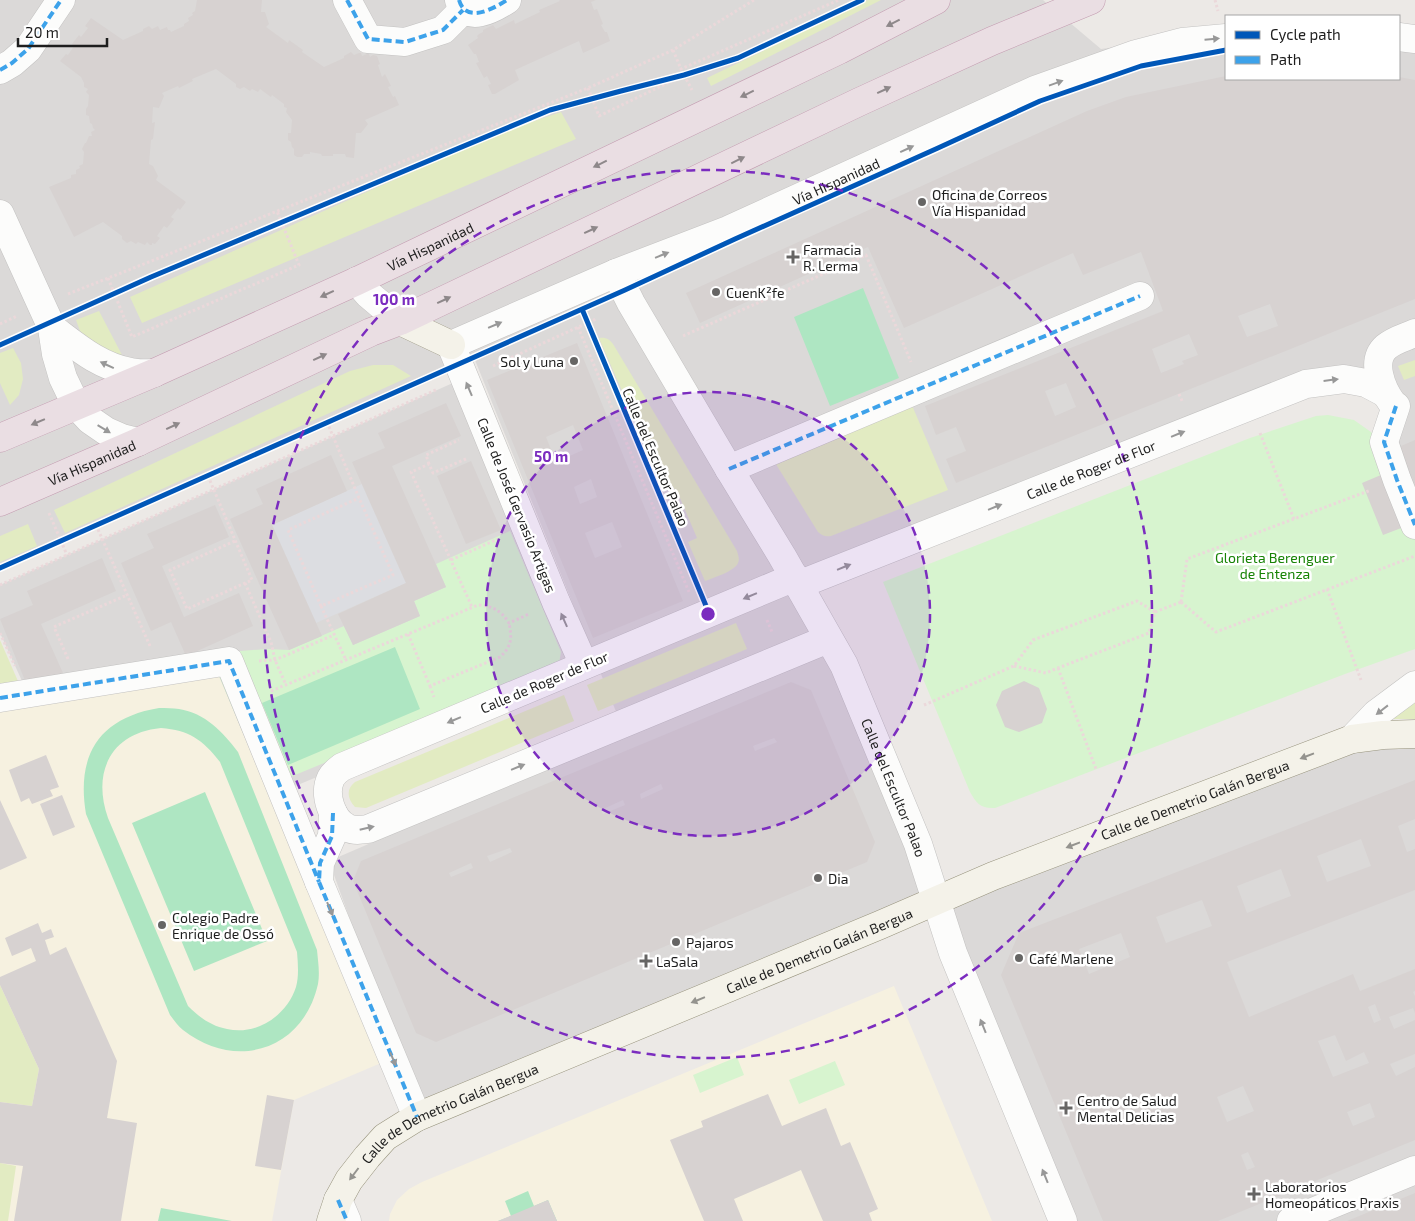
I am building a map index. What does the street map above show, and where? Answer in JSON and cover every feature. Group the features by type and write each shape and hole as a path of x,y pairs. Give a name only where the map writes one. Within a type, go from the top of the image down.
{"highway":[{"name":"Vía Hispanidad","path":"0,438 154,373 357,281 839,50 936,0"},
{"name":"Vía Hispanidad","path":"0,502 138,442 371,332 400,321 859,102 992,41 1091,0"}],"street":[{"path":"0,70 28,50 61,0"},
{"path":"347,0 368,39 405,42 443,30 461,5 468,12 480,12 489,10 507,0"},
{"path":"1400,37 1415,39"},
{"name":"Vía Hispanidad","path":"451,345 616,273 728,230 1035,90 1136,54 1182,42 1225,38"},
{"path":"0,214 47,316 63,378 76,405 90,420 106,431 138,442"},
{"name":"Calle del Escultor Palao","path":"616,273 631,303 844,665 918,844 953,953 1063,1221"},
{"path":"357,281 368,294 400,321 451,345"},
{"path":"729,469 1140,296"},
{"path":"47,316 85,353 114,368 133,373 154,373"},
{"path":"1415,333 1385,347 1379,356 1379,373 1399,403 1384,442 1396,480 1415,525"},
{"name":"Calle de José Gervasio Artigas","path":"451,345 556,602 584,665"},
{"name":"Calle de Roger de Flor","path":"319,882 320,863 332,836 333,813 328,789 330,779 342,767 584,665 1306,384 1344,379 1366,383 1399,403"},
{"path":"333,813 348,828 368,829 828,639"},
{"path":"0,698 229,662 417,1117"},
{"name":"Calle de Demetrio Galán Bergua","path":"1352,739 1376,714 1415,685"},
{"name":"Calle de Demetrio Galán Bergua","path":"339,1214 350,1180 367,1157 385,1137 417,1117 993,876 1352,739 1383,734 1415,734"},
{"path":"1291,1221 1415,1170"}],"path":[{"path":"0,324 47,316 108,278 588,88 673,50 754,0"},
{"path":"681,69 839,0"},
{"path":"673,50 694,95"},
{"path":"657,82 693,72"},
{"path":"588,88 598,116 684,75"},
{"path":"583,101 601,96"},
{"path":"108,278 132,337 299,265 277,211"},
{"path":"273,226 290,219"},
{"path":"657,347 866,255 922,388"},
{"path":"106,297 124,290"},
{"path":"585,316 591,332"},
{"path":"493,366 596,319"},
{"path":"578,327 690,594"},
{"path":"0,585 446,386"},
{"path":"1179,394 1183,405"},
{"path":"319,426 336,418"},
{"path":"322,606 393,575 327,422"},
{"path":"1260,435 1294,519"},
{"path":"464,449 490,438"},
{"path":"460,440 464,449 468,458 433,473 426,455 460,440"},
{"path":"429,464 411,472 472,607"},
{"path":"199,479 216,472"},
{"path":"208,476 252,580 187,609 170,570 235,541"},
{"path":"1181,602 1187,559 1396,480"},
{"path":"346,660 288,530 359,498"},
{"path":"88,529 105,521"},
{"path":"96,525 150,646 142,648"},
{"path":"451,560 526,527"},
{"path":"52,545 70,537"},
{"path":"1181,602 1216,632 1415,556"},
{"path":"245,583 271,642 275,660 286,685"},
{"path":"1327,589 1361,680"},
{"path":"69,661 54,627 127,595"},
{"path":"924,705 1014,666 1033,640 1137,601 1155,612"},
{"path":"508,623 556,602"},
{"path":"1155,612 1181,602"},
{"path":"245,701 478,605 491,606 502,613 508,623 510,642 508,650 500,657 430,686 408,634"},
{"path":"1014,666 1046,673 1149,634 1155,612"},
{"path":"766,618 773,635"},
{"path":"0,633 18,674"},
{"path":"229,662 275,660 334,636"},
{"path":"1058,668 1096,769"}],"shaded area":[{"path":"0,0 1043,0 1101,49 1225,32 1225,80 1400,80 1400,22 1415,27 1415,503 1394,449 1400,408 1322,380 800,588 930,899 420,1114 329,861 625,734 475,360 0,571"},
{"path":"464,378 584,665 281,792 28,694 0,633 0,585"},
{"path":"362,484 406,583 316,623 272,525"},
{"name":"Colegio Padre Enrique de Ossó","path":"216,669 381,1063 294,1100 272,1221 0,1221 0,712"},
{"path":"1415,735 1415,1221 1065,1221 933,901 1352,742"},
{"path":"894,986 992,1221 557,1221 548,1201 498,1221 389,1221 390,1214 397,1200 409,1189 422,1182"}],"green space":[{"path":"868,0 881,0 711,86 707,78"},
{"path":"561,112 576,139 142,323 130,297 504,131"},
{"path":"863,288 899,378 830,406 794,317"},
{"path":"99,311 122,355 109,356 89,343 80,331 76,320"},
{"path":"599,338 607,339 613,344 737,551 738,563 728,571 705,581 688,542 697,538 680,498 660,467 656,469"},
{"path":"13,348 21,363 23,379 19,395 10,405 0,383 0,353"},
{"path":"1415,360 1415,376 1404,380 1398,366"},
{"path":"373,365 393,365 411,376 65,533 54,510 350,371"},
{"path":"911,403 948,490 831,536 818,532 774,461"},
{"name":"Glorieta Berenguer de Entenza","path":"1328,415 1354,420 1371,432 1381,444 1415,533 1415,649 995,808 983,806 977,802 970,792 883,582 1250,438 1316,416"},
{"path":"28,524 37,546 0,562 0,536"},
{"path":"510,531 561,652 559,663 554,668 266,787 216,669 215,653 267,649 289,650 344,626 353,645 420,616 414,601 446,587 436,564"},
{"path":"736,623 747,649 598,711 587,685"},
{"path":"0,640 21,688 0,688"},
{"path":"395,647 420,709 288,765 262,703"},
{"path":"564,695 574,721 366,808 355,807 350,800 349,791 355,782"},
{"path":"1415,699 1415,719 1393,719 1392,717"},
{"path":"159,708 188,711 213,724 238,752 317,950 319,980 310,1007 298,1025 282,1039 264,1047 245,1051 224,1050 203,1043 183,1030 170,1015 86,814 85,774 89,757 96,743 107,730 121,720 138,713","holes":["161,728 187,734 201,742 220,762 297,952 298,979 292,997 278,1014 260,1026 238,1030 216,1026 188,1006 108,818 102,786 104,771 109,758 129,738 143,731"]},
{"path":"205,792 267,941 194,971 132,823"},
{"path":"0,985 39,1069 32,1106 0,1102"},
{"path":"737,1057 744,1075 700,1093 693,1075"},
{"path":"835,1061 845,1085 799,1104 789,1080"},
{"path":"0,1163 16,1166 8,1221 0,1221"},
{"path":"528,1191 534,1206 548,1200 557,1221 498,1221 511,1216 505,1201"},
{"path":"161,1208 232,1221 158,1221"}],"building":[{"path":"197,0 262,0 261,12 265,12 269,24 266,27 288,43 289,40 303,50 302,52 324,67 344,58 344,56 351,52 354,55 361,53 362,56 369,54 370,57 373,55 377,56 382,77 385,74 391,86 388,87 399,105 365,120 368,124 361,133 356,133 354,158 346,157 345,154 322,156 321,154 310,152 310,154 297,157 294,155 291,142 288,140 288,133 291,133 292,120 286,112 287,108 284,107 284,104 260,89 258,92 252,89 250,91 244,87 240,89 236,87 236,84 216,69 192,79 193,81 179,88 178,86 162,93 164,96 159,108 153,107 152,123 155,122 149,164 153,166 158,176 156,180 186,202 171,217 174,219 167,228 164,226 157,236 160,238 155,244 152,243 150,245 147,242 145,245 138,242 136,244 131,241 127,243 122,239 122,236 103,222 74,237 49,187 76,174 76,170 83,164 84,152 82,149 89,136 92,136 91,132 95,130 90,123 89,116 86,115 89,95 86,92 88,89 84,87 81,77 60,61 66,54 68,55 74,46 72,44 79,35 81,37 88,28 85,26 91,18 123,40 143,31 143,29 149,26 152,29 158,26 160,30 167,27 171,32 184,26 189,21 188,18 195,11"},
{"path":"559,0 596,0 591,2 594,10 597,9 603,24 601,25 605,32 607,32 610,41 583,53 579,41 515,70 519,80 492,94 488,85 491,84 487,76 484,78 476,63 479,62 476,54 468,45 478,38 477,36 483,30 493,25 496,29 514,20 515,24"},
{"path":"1225,76 1225,80 1400,80 1400,77 1415,80 1415,299 956,483 946,459 966,451 956,427 936,435 925,406 1163,311 1141,252 1083,275 1073,253 904,328 868,247 700,323 686,293 1087,111 1126,97","holes":["1270,304 1278,326 1247,337 1238,316","1189,334 1198,355 1182,361 1184,364 1161,373 1152,349","1066,383 1076,407 1055,416 1045,391"]},
{"path":"577,343 683,601 593,638 487,380","holes":["573,425 583,450 556,462 546,437","591,479 597,497 580,504 574,487","612,522 622,547 595,558 585,533"]},
{"path":"446,403 461,436 392,466 446,587 414,601 420,616 353,645 338,614 406,583 352,462 385,448 378,433"},
{"path":"1415,440 1415,501 1394,449"},
{"path":"331,455 347,491 272,525 322,636 289,650 230,519 263,504 256,489"},
{"path":"471,461 501,530 466,544 437,476"},
{"path":"1388,472 1409,525 1383,535 1362,483"},
{"path":"215,505 229,537 162,566 184,617 239,593 253,626 186,656 171,622 151,631 121,563 154,548 147,534"},
{"path":"102,558 116,591 41,624 63,673 28,688 0,619 33,605 27,591"},
{"path":"1024,681 1039,688 1047,709 1042,723 1019,732 1005,727 996,705 1002,691"},
{"path":"791,682 811,690 875,842 867,862 436,1042 416,1033 353,881 361,861","holes":["774,738 777,742 755,751 753,746","661,784 663,789 641,799 640,794","623,800 625,805 603,814 601,810","510,848 512,852 490,862 487,856","471,863 473,868 451,877 449,873"]},
{"path":"46,755 59,787 50,790 53,796 32,804 29,798 21,802 9,770"},
{"path":"1415,780 1415,819 1398,826 1407,852 1415,849 1415,890 1227,962 1249,1017 1353,974 1360,991 1415,969 1415,991 1413,992 1415,996 1415,1013 1413,1008 1389,1017 1394,1029 1415,1020 1415,1054 1390,1064 1396,1076 1415,1067 1415,1140 1218,1221 1103,1221 1001,975 1019,933","holes":["1361,839 1371,866 1327,882 1317,856","1281,869 1291,896 1247,913 1237,886","1202,900 1212,926 1166,943 1156,917","1121,933 1130,957 1089,974 1079,949","1375,1004 1381,1020 1374,1023 1368,1007","1335,1035 1346,1061 1364,1052 1369,1063 1333,1077 1318,1041","1243,1086 1254,1111 1227,1122 1217,1097","1370,1103 1375,1117 1353,1126 1347,1112","1248,1152 1255,1167 1247,1170 1241,1155"]},
{"path":"62,795 75,827 53,836 40,804"},
{"path":"0,800 27,858 0,870"},
{"path":"38,923 42,933 51,929 54,937 45,940 50,955 66,947 117,1061 107,1118 137,1123 121,1221 14,1221 23,1166 0,1163 0,1102 32,1106 39,1069 0,985 0,977 36,961 31,948 12,956 5,938"},
{"path":"768,1094 782,1126 826,1108 841,1146 850,1142 878,1209 869,1213 872,1221 823,1221 801,1170 734,1199 743,1221 704,1221 670,1140 703,1127 701,1121"},
{"path":"267,1095 294,1100 281,1170 255,1166"},
{"path":"1415,1193 1415,1221 1347,1221"},
{"path":"548,1200 557,1221 498,1221"}],"marked path":[{"path":"0,70 12,63 28,49 61,0"},
{"path":"347,0 368,39 405,42 443,30 463,10"},
{"path":"459,0 462,7 474,13 488,10 507,0"},
{"path":"729,469 1140,296"},
{"path":"1396,406 1384,442 1415,525"},
{"path":"0,698 229,661 319,882"},
{"path":"333,813 332,836 320,863 319,882 417,1117"},
{"path":"338,1200 347,1221"}],"cycle path":[{"path":"0,345 151,277 550,110 684,75 738,58 862,0"},
{"path":"0,568 625,290 1040,101 1141,66 1225,50"},
{"path":"582,309 709,613"}],"place":[{"name":"Oficina de Correos Vía Hispanidad","path":"922,202"},
{"name":"Farmacia R. Lerma","path":"793,257"},
{"name":"CuenK²fe","path":"716,292"},
{"name":"Sol y Luna","path":"574,361"},
{"name":"Dia","path":"818,878"},
{"name":"Colegio Padre Enrique de Ossó","path":"162,925"},
{"name":"Pajaros","path":"676,942"},
{"name":"Café Marlene","path":"1019,958"},
{"name":"LaSala","path":"646,961"},
{"name":"Centro de Salud Mental Delicias","path":"1066,1108"},
{"name":"Laboratorios Homeopáticos Praxis","path":"1254,1194"}]}
